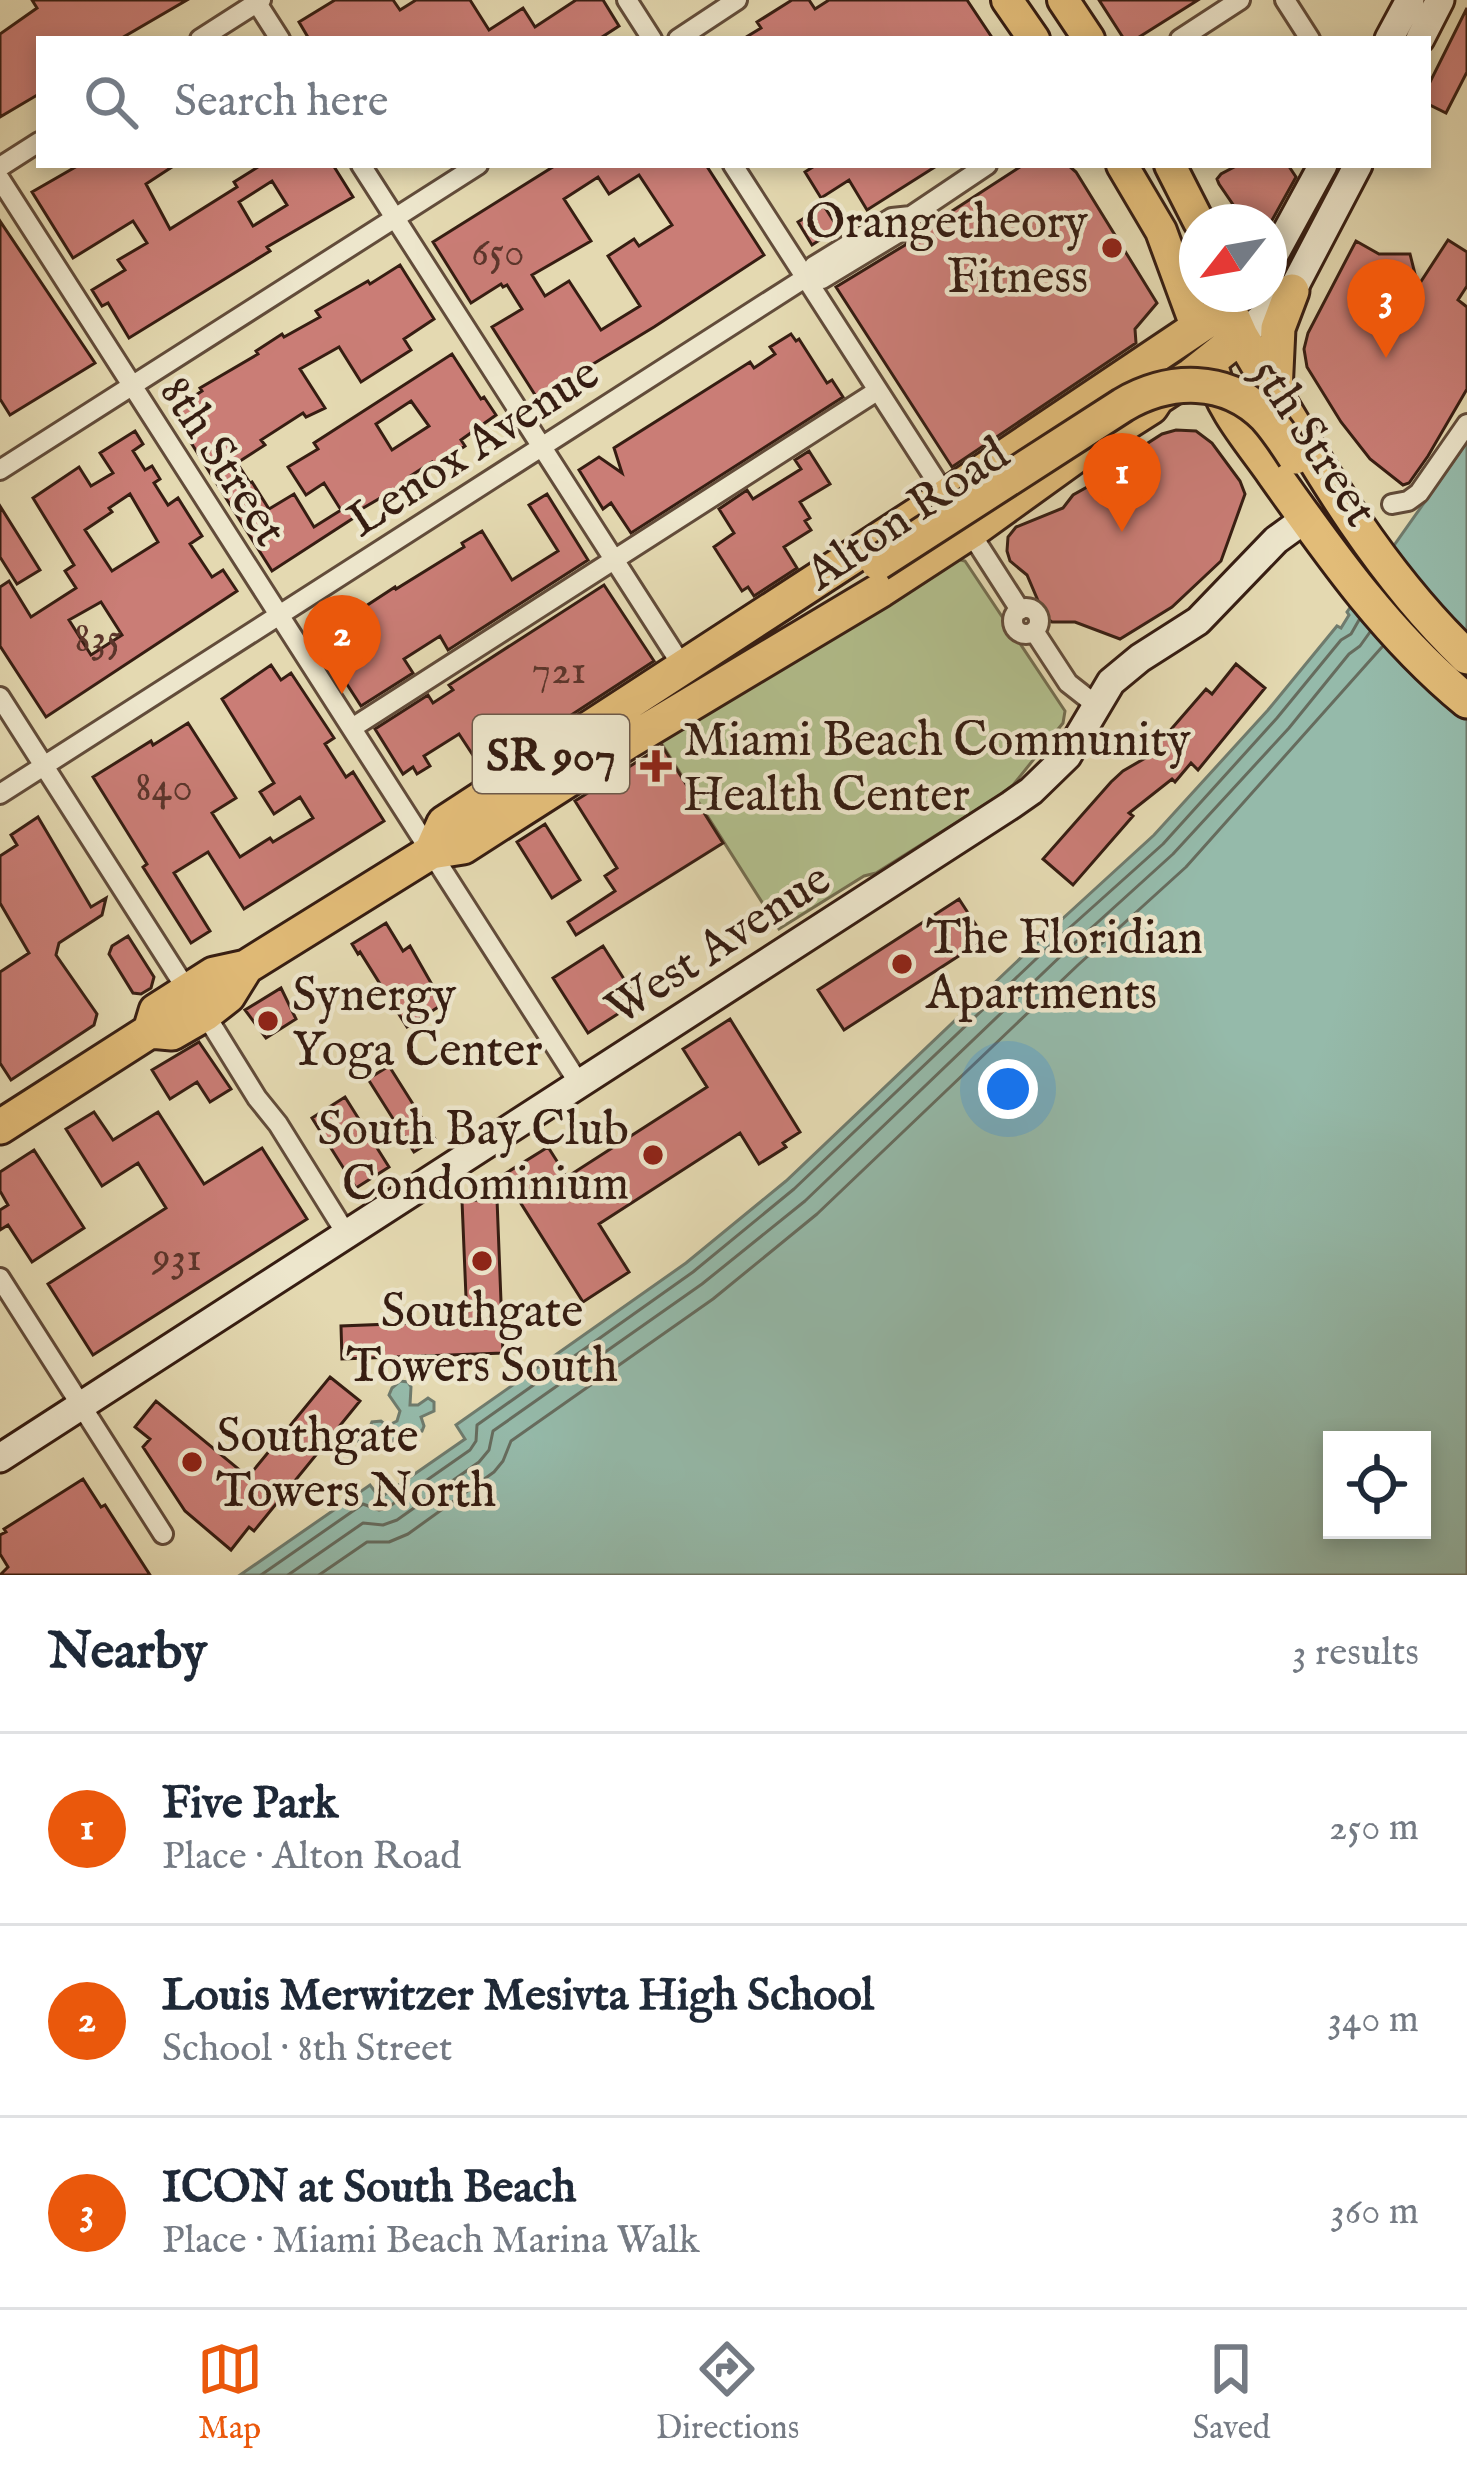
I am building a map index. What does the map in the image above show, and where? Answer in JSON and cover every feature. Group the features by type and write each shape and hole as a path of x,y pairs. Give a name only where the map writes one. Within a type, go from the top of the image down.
{"highway":[{"path":"1275,394 1278,328 1292,291"},
{"name":"Alton Road","path":"431,852 444,824 1226,312"},
{"name":"Alton Road","path":"0,1126 150,1030 155,1011 196,1002 214,974 246,968 431,852 463,847 961,538 1210,361 1231,312"},
{"name":"5th Street","path":"1235,312 1360,562"},
{"name":"5th Street","path":"1197,329 1221,396 1238,423 1305,518 1360,562"},
{"path":"431,852 447,830 1153,390 1202,384 1231,393 1266,418 1360,562 1407,647 1467,701"},
{"path":"1151,406 1196,405 1238,423"},
{"path":"946,496 961,538"},
{"path":"1360,562 1467,657"},
{"path":"1360,562 1408,618 1467,673"}],"main road":[{"path":"1007,0 1032,36"},
{"path":"1063,0 1087,36"},
{"name":"5th Street","path":"1124,168 1162,231 1197,329"},
{"path":"1172,168 1190,204"}],"street":[{"path":"627,0 650,36"},
{"path":"683,36 737,0"},
{"path":"1185,36 1240,0"},
{"path":"1285,0 1308,36"},
{"path":"1392,36 1410,0"},
{"path":"1422,36 1440,0"},
{"path":"205,36 258,1 278,36"},
{"path":"0,167 36,144"},
{"path":"363,168 683,667"},
{"path":"0,470 473,168"},
{"path":"735,168 946,496"},
{"name":"Lenox Avenue","path":"0,794 805,278 814,266 892,218 911,216 983,168"},
{"path":"1287,231 1321,168"},
{"name":"Alton Road","path":"1287,292 1292,291 1356,168"},
{"name":"8th Street","path":"0,179 580,1085"},
{"path":"352,728 877,391"},
{"path":"1393,504 1420,493 1467,424"},
{"name":"West Avenue","path":"0,1458 1031,791 1067,756 1102,693 1123,670 1198,621 1276,540 1305,518"},
{"path":"961,538 1020,610 1013,618 1015,628 1022,634 1034,631 1068,683 1096,705"},
{"path":"0,697 347,1235"},
{"path":"0,1278 164,1534"}],"green space":[{"path":"956,559 965,561 1065,711 1063,723 1000,795 779,929 658,738"}],"water":[{"path":"1467,442 1467,1575 240,1575 370,1485 380,1498 465,1439 456,1425 686,1263 786,1181 1154,835 1349,615"},
{"path":"400,1381 411,1387 410,1405 428,1398 434,1402 434,1411 421,1417 422,1431 405,1434 379,1451 360,1451 358,1440 370,1437 372,1422 387,1426 397,1421 400,1411 389,1395"}],"building":[{"path":"32,0 187,0 125,36 36,36 36,96 0,117 0,34 37,8"},
{"path":"335,0 393,0 400,10 416,0 470,0 489,30 523,8 535,27 576,0 603,0 619,26 604,36 307,36 299,22"},
{"path":"792,0 809,0 815,9 829,0 967,0 991,36 748,36 761,28 757,22"},
{"path":"1099,0 1198,0 1141,36 1122,36"},
{"path":"1467,8 1467,72 1446,113 1431,106 1431,80"},
{"path":"74,168 170,168 146,184 170,229 237,187 234,182 256,168 335,168 353,197 129,338 108,303 102,306 92,290 125,270 118,260 147,243 133,221 73,258 32,192","holes":["272,181 287,205 253,226 239,202"]},
{"path":"551,168 708,168 764,255 537,398 492,327 522,309 507,285 471,303 433,242","holes":["639,175 672,225 639,246 634,239 608,256 640,306 601,330 569,281 545,296 532,275 591,241 564,199 598,177 609,194"]},
{"path":"811,168 933,168 867,210 849,180 821,198 805,172"},
{"path":"1018,168 1071,168 1157,303 1135,329 1136,343 952,467 836,287"},
{"path":"1232,168 1290,168 1296,177 1281,204 1233,204 1217,179"},
{"path":"824,206 838,228 812,245 798,222"},
{"path":"0,221 95,363 10,415 0,399"},
{"path":"1448,240 1467,252 1467,286 1458,300 1467,307 1467,389 1428,456 1403,485 1370,459 1341,422 1307,367 1304,349 1356,241 1379,254 1410,254 1418,286"},
{"path":"400,265 434,319 404,339 411,350 361,382 339,347 300,369 325,408 306,417 303,413 261,440 265,445 237,463 269,509 294,494 314,527 341,510 324,483 306,495 288,467 318,449 314,443 452,354 496,415 461,440 465,446 435,466 432,462 272,571 171,411 282,334 320,317 316,311","holes":["411,401 429,426 392,450 376,424"]},
{"path":"791,334 843,397 631,533 611,503 603,509 579,470 599,457 622,473 614,448 750,362 754,368 775,354 770,347"},
{"path":"1176,430 1196,431 1212,443 1245,494 1221,561 1172,607 1120,639 1075,622 1052,622 1045,617 1027,575 1010,561 1008,537 1016,527 1063,508 1106,470"},
{"path":"135,431 143,444 133,451 145,470 152,466 160,479 154,483 168,505 178,498 202,536 190,544 212,577 223,570 237,591 46,717 0,646 0,587 9,581 31,617 76,588 65,571 74,565 33,498 79,467 91,486 113,473 100,453","holes":["130,494 158,542 112,571 85,530","101,602 122,635 91,655 69,620"]},
{"path":"809,451 830,484 800,502 811,530 784,547 797,568 754,596 748,587 742,591 714,547 734,533 719,509 747,490 753,499 801,469 795,460"},
{"path":"547,494 588,560 448,650 440,636 404,659 413,673 361,706 317,638 464,547 462,543 482,531 512,580 558,551 529,505"},
{"path":"0,506 40,570 17,584 0,557"},
{"path":"604,585 654,661 484,772 459,734 424,756 430,766 417,774 413,767 403,774 375,729 428,695 433,703 453,690 449,685"},
{"path":"1236,664 1265,688 1198,770 1191,763 1175,782 1172,779 1129,813 1133,816 1073,885 1043,859 1111,782 1147,757 1206,689 1212,694"},
{"path":"271,665 281,680 291,673 334,738 325,744 346,777 353,772 384,821 244,909 208,852 174,873 210,931 191,943 93,777 188,723 236,798 212,813 240,857 313,818 300,797 274,814 260,792 274,783 222,699"},
{"path":"662,746 723,843 576,935 568,922 615,891 605,876 617,868 575,801"},
{"path":"38,817 91,907 106,898 102,915 59,943 56,955 97,1014 94,1025 11,1080 0,1063 0,972 29,953 0,903 0,856 17,845 11,835"},
{"path":"545,824 580,880 552,898 517,842"},
{"name":"The Floridian Apartments","path":"959,899 985,939 844,1030 818,990"},
{"path":"386,923 403,951 410,946 443,1004 407,1027 352,944"},
{"path":"128,936 154,977 151,988 141,994 133,993 109,954 112,946"},
{"path":"603,946 638,1001 588,1033 553,978"},
{"path":"281,988 296,1019 266,1038 245,1010"},
{"name":"South Bay Club Condominium","path":"730,1019 800,1132 759,1164 740,1133 599,1224 629,1272 583,1302 503,1175 548,1147 567,1177 707,1087 683,1049"},
{"path":"199,1042 231,1089 210,1102 197,1082 170,1099 152,1070"},
{"path":"389,1066 435,1139 414,1152 368,1079"},
{"path":"345,1097 389,1167 356,1188 312,1118"},
{"path":"94,1112 113,1140 158,1112 204,1184 262,1148 307,1219 93,1355 48,1284 166,1208 138,1163 102,1186 66,1129"},
{"path":"34,1150 84,1228 32,1262 8,1225 0,1230 0,1210 8,1205 0,1191 0,1172"},
{"name":"Southgate Towers South","path":"497,1199 503,1353 342,1359 341,1326 467,1321 462,1201"},
{"name":"Southgate Towers North","path":"330,1377 360,1401 254,1531 249,1527 231,1550 185,1511 143,1447 150,1439 135,1427 156,1401 248,1477"},
{"path":"83,1479 150,1575 0,1575 8,1567 0,1554 4,1529"}],"place":[{"name":"Orangetheory Fitness","path":"1112,248"},
{"name":"ICON at South Beach","path":"1386,358"},
{"name":"Five Park","path":"1122,532"},
{"name":"Louis Merwitzer Mesivta High School","path":"342,694"},
{"name":"Miami Beach Community Health Center","path":"656,766"},
{"name":"The Floridian Apartments","path":"902,964"},
{"name":"Synergy Yoga Center","path":"268,1021"},
{"name":"South Bay Club Condominium","path":"653,1155"},
{"name":"Southgate Towers South","path":"482,1261"},
{"name":"Southgate Towers North","path":"192,1462"}]}
